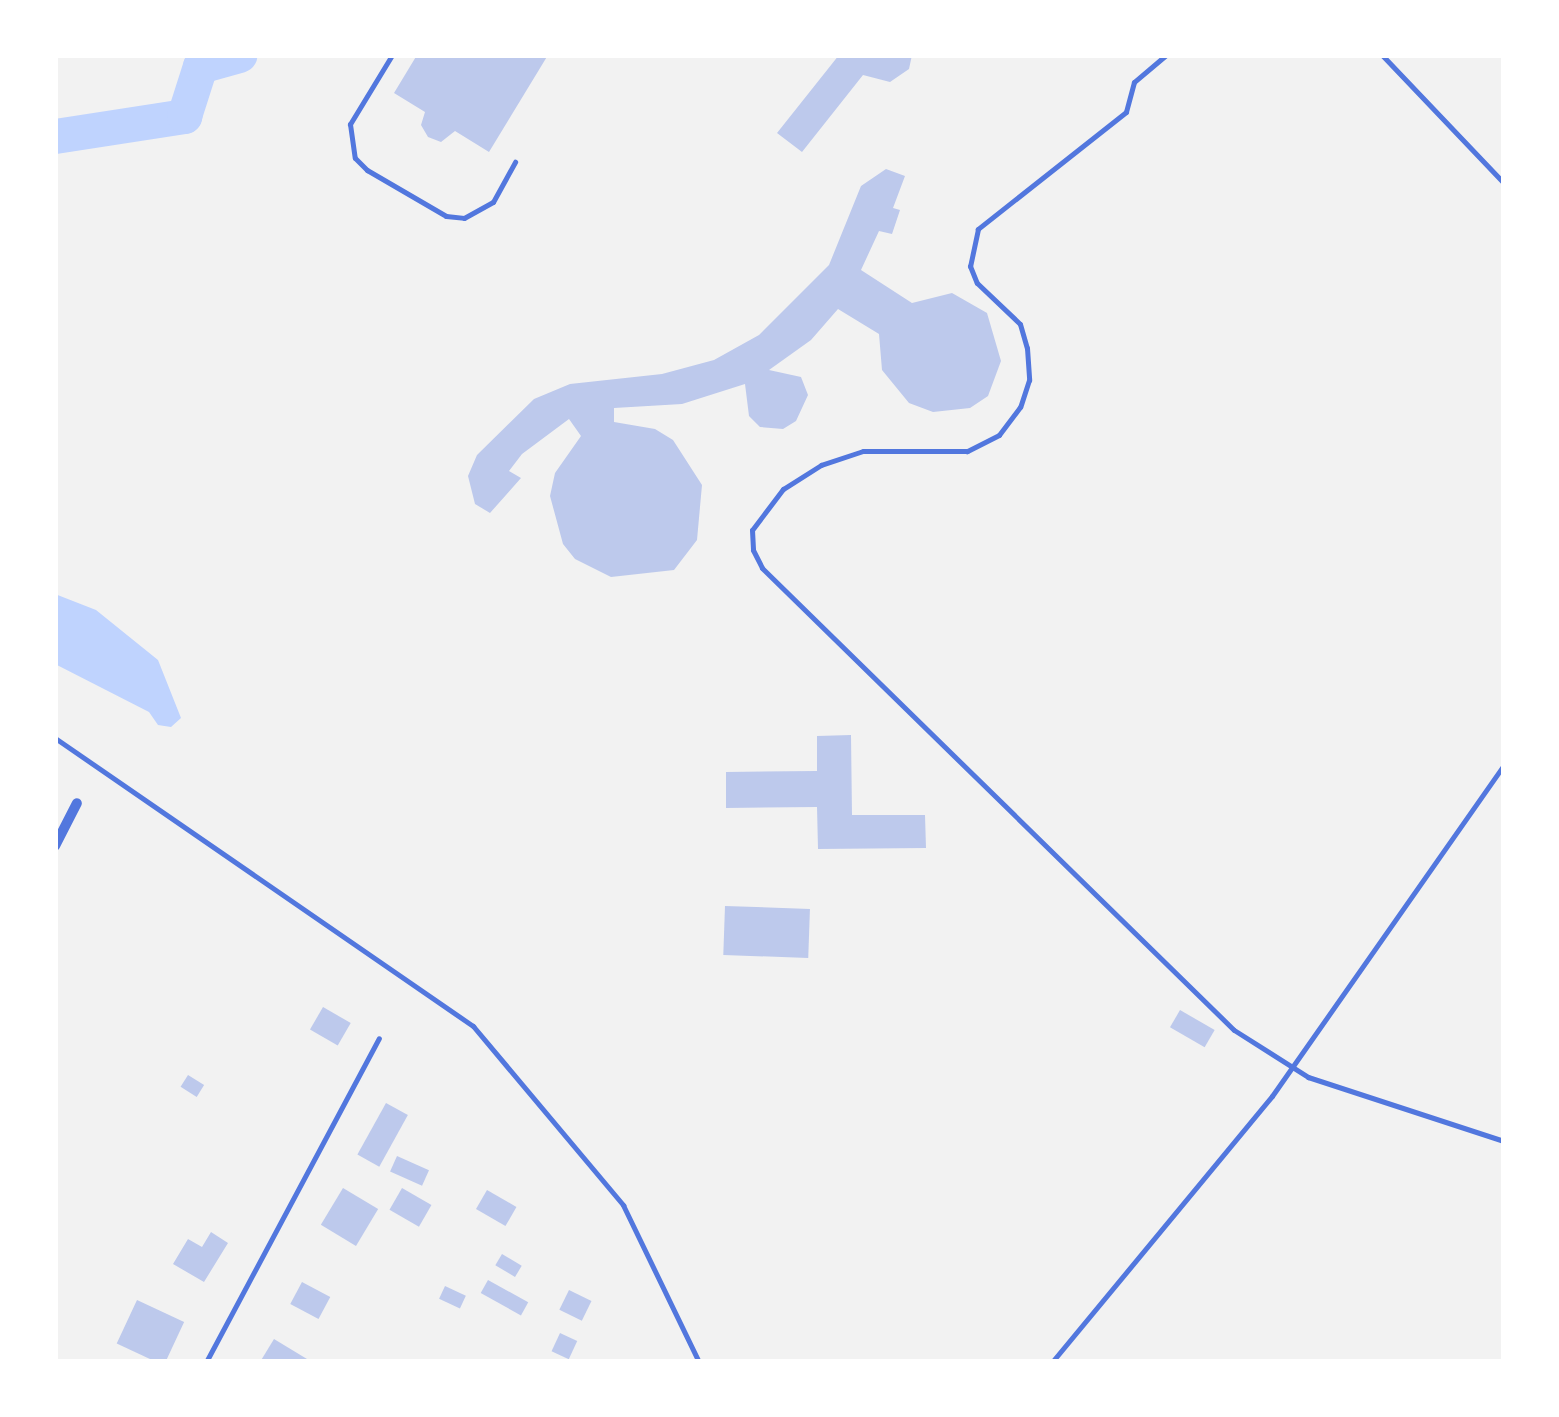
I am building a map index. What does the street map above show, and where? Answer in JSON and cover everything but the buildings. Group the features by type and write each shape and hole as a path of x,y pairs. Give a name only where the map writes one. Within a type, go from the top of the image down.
{"street":[{"path":"55,846 77,803"}],"lane":[{"path":"392,55 350,124 355,158 367,170 446,216 464,218 493,202 516,162"},
{"path":"1166,55 1134,82 1126,112 978,229 970,266 977,283 1020,324 1028,348 1029,380 1020,407 999,435 967,451 864,450 821,465 783,489 752,530 752,550 762,568 1214,1012 1292,1068 1504,1141"},
{"path":"1382,55 1504,183"},
{"path":"55,738 473,1026 623,1205 700,1362"},
{"path":"1052,1362 1292,1068 1504,765"},
{"path":"206,1362 379,1038"}],"water":[{"path":"55,594 96,610 158,660 181,718 171,727 158,725 149,712 55,664"}],"waterway":[{"path":"55,136 184,116 200,66 239,55"}]}
